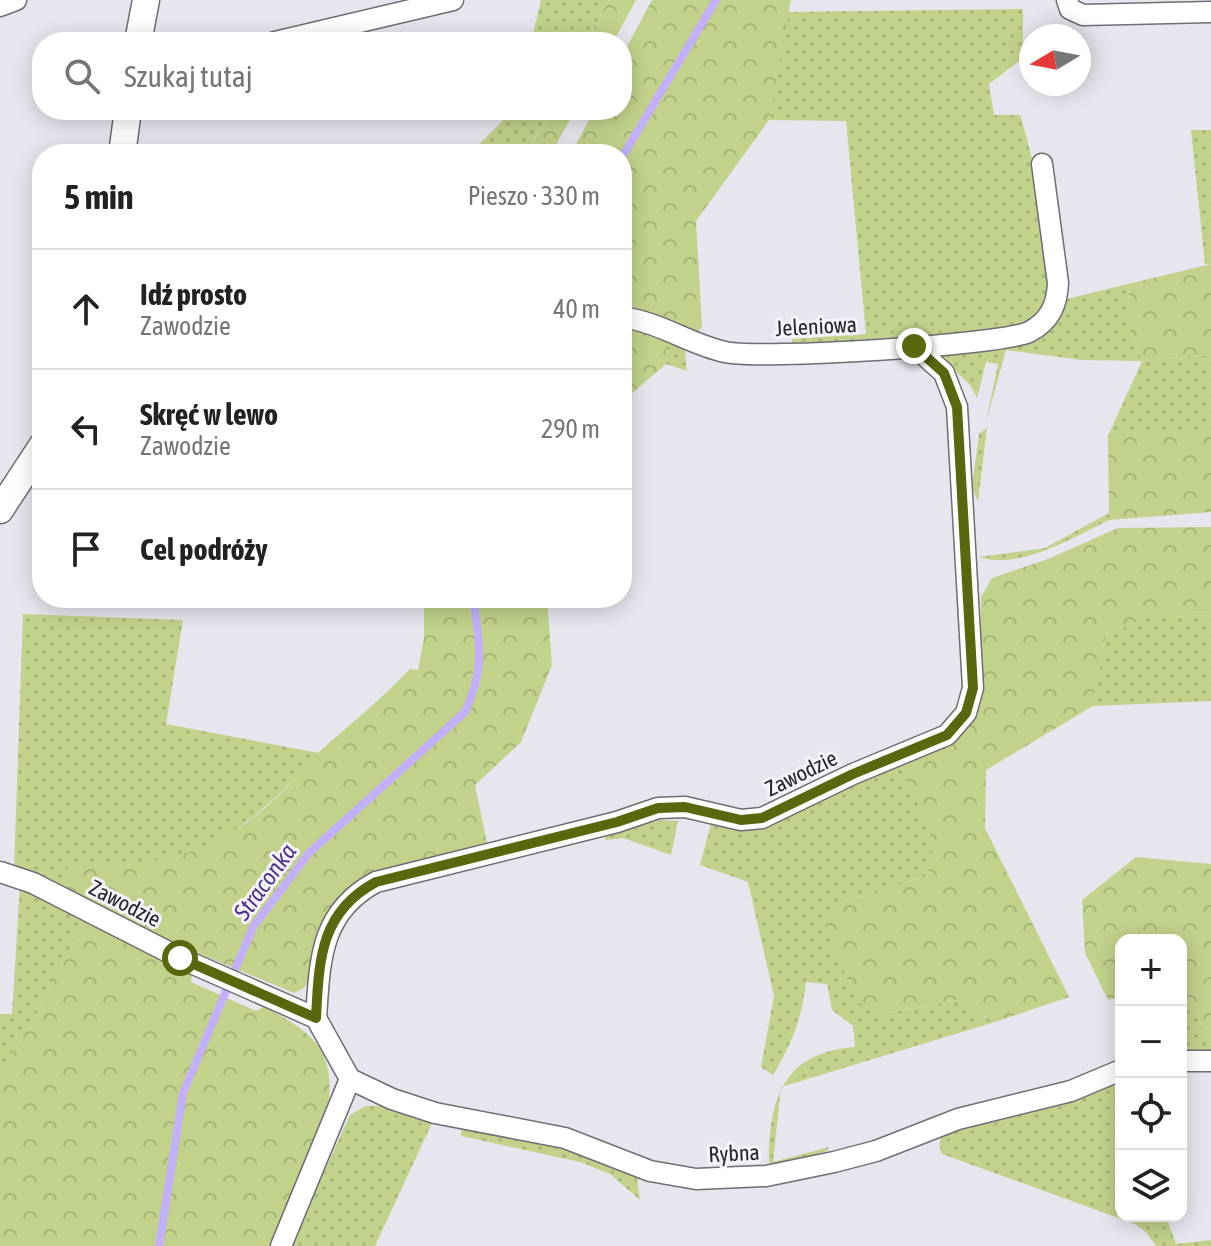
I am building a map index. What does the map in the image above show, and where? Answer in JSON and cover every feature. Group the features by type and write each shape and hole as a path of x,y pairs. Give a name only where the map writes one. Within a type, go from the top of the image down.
{"street":[{"path":"0,6 16,0"},
{"path":"140,32 146,0"},
{"path":"317,32 453,0"},
{"path":"1067,0 1070,9 1083,15 1211,12"},
{"path":"123,144 127,120"},
{"name":"Jeleniowa","path":"632,319 736,353 1003,340 1030,331 1051,314 1057,301 1058,283 1042,164"},
{"name":"Zawodzie","path":"0,872 33,883 180,958 316,1018 324,946 333,920 345,902 376,882 617,822 658,808 685,807 741,820 762,818 853,774 930,744 958,724 971,701 973,688 957,407 944,373 914,346"},
{"path":"0,510 32,461"},
{"path":"281,1246 350,1079 316,1018"},
{"path":"1187,1061 1211,1061"},
{"name":"Rybna","path":"350,1079 392,1099 435,1113 565,1138 650,1171 696,1179 766,1176 834,1162 876,1151 958,1119 1071,1091 1115,1073"}],"green space":[{"path":"541,0 609,0 592,32 533,32"},
{"path":"609,0 636,0 618,32 592,32"},
{"path":"652,0 791,0 769,120 696,221 702,327 697,333 632,313 632,144 576,144 589,120 632,120 632,37"},
{"path":"1023,9 1023,24 1019,24 1019,61 989,84 994,115 1020,115 1043,209 1051,286 1046,306 1034,318 1015,330 792,344 792,339 866,334 846,121 769,120 787,12"},
{"path":"503,120 546,120 531,144 480,144"},
{"path":"546,120 570,120 556,144 531,144"},
{"path":"1191,130 1211,130 1211,264 1205,264"},
{"path":"1211,264 1211,355 1143,361 1130,330 1128,284"},
{"path":"1128,284 1130,330 1143,361 1211,355 1211,434 1108,436 1142,361 1081,360 1006,350 986,422 998,364 986,362 977,398 970,385 941,357 940,351 1054,322 1067,299"},
{"path":"632,326 666,334 666,364 632,393"},
{"path":"666,334 684,343 687,371 666,364"},
{"path":"987,428 978,502 972,487 979,434"},
{"path":"1211,434 1211,512 1109,520 1108,436"},
{"path":"1109,513 1109,520 1046,550 1011,560 979,557 1045,548"},
{"path":"1211,527 1211,615 1148,618 1106,634 1093,706 986,770 985,828 1069,997 995,1022 958,1000 882,1014 857,1002 823,921 836,904 927,876 934,842 899,761 972,720 980,702 981,597 992,578 1048,559 1118,528"},
{"path":"424,608 548,608 552,665 521,742 475,785 488,848 359,885 304,988 294,993 174,943 58,887 68,867 157,860 208,845 233,832 257,815 319,752 410,669 418,670 424,638"},
{"path":"23,614 183,620 166,724 319,753 262,810 236,830 181,855 112,866 69,867 58,887 14,868"},
{"path":"1211,615 1211,701 1093,706 1106,634 1148,618"},
{"path":"899,761 935,842 927,876 836,904 882,1014 958,1000 995,1022 784,1086 797,1069 812,1058 855,1047 853,1026 832,1010 827,984 806,982 799,1019 780,1063 773,1075 761,1067 774,996 748,882 700,865 711,824 727,826"},
{"path":"661,820 678,821 671,855 623,838 605,840 606,833"},
{"path":"1136,857 1211,864 1211,1045 1187,992 1187,934 1115,934 1115,998 1108,1000 1085,953 1082,900"},
{"path":"20,884 87,918 31,1024 0,1072 0,1014 12,1014"},
{"path":"87,918 192,974 191,982 256,1011 263,1007 290,1021 314,1041 326,1062 330,1087 318,1144 271,1246 0,1246 0,1072 31,1024"},
{"path":"1187,992 1211,1045 1211,1053 1187,1052"},
{"path":"1115,1081 1115,1217 942,1154 941,1139 951,1129"},
{"path":"780,1093 773,1162 829,1147 827,1151 773,1166 769,1162 772,1118"},
{"path":"366,1106 382,1106 432,1123 375,1246 290,1246 350,1115"},
{"path":"462,1127 564,1148 637,1177 640,1200 610,1174 580,1162 461,1136"},
{"path":"1129,1222 1168,1222 1176,1244 1211,1240 1211,1246 1156,1246 1146,1232"}],"waterway":[{"name":"Straconka","path":"630,144 716,0"},
{"name":"Straconka","path":"159,1246 183,1093 253,927 309,853 465,712 478,669 475,608"}],"route":[{"path":"180,958 316,1018 324,946 333,920 345,902 376,882 617,822 658,808 685,807 741,820 762,818 853,774 947,735 966,713 973,688 972,623 957,407 950,381 914,346"}]}
